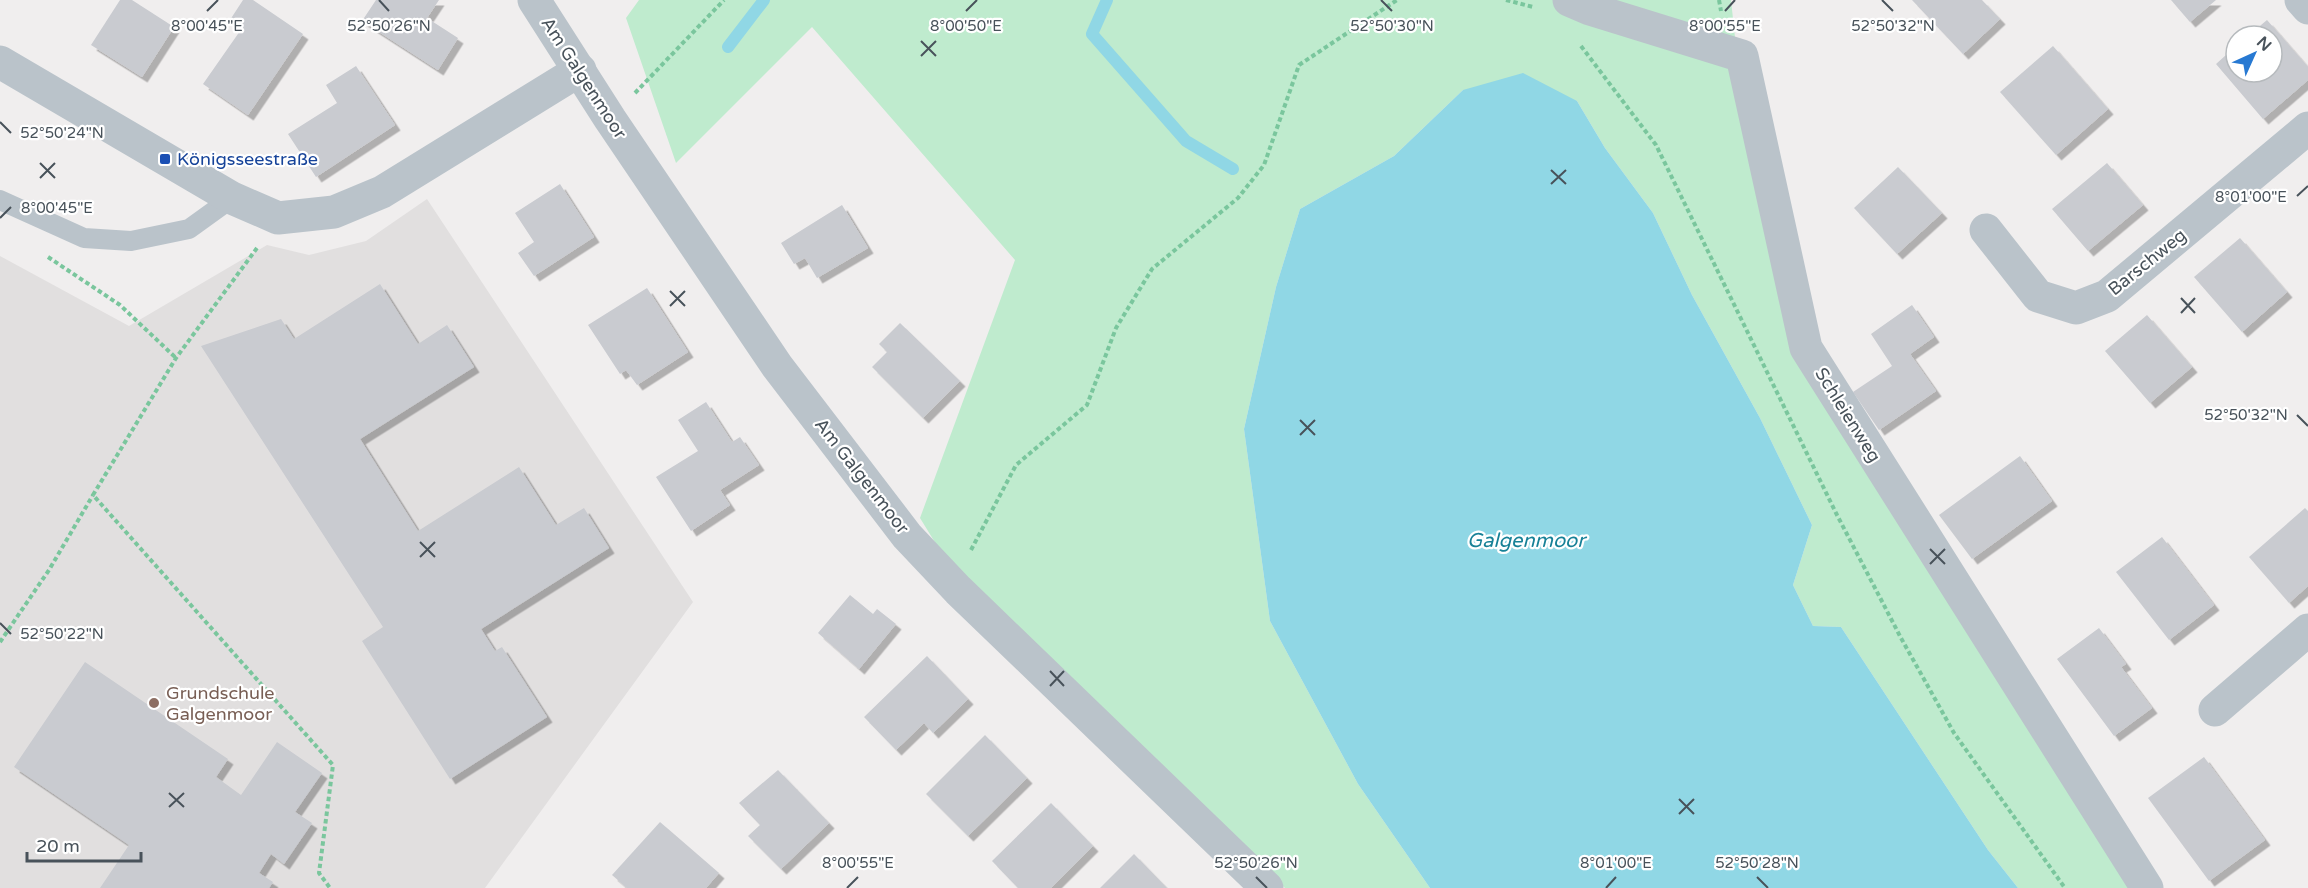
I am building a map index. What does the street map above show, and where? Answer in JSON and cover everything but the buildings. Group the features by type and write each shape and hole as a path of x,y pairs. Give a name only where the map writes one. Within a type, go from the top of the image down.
{"street":[{"name":"Am Galgenmoor","path":"534,0 610,120 777,366 907,536 958,591 1267,888"},
{"name":"Schleienweg","path":"1569,0 1590,9 1742,56 1806,348 2147,888"},
{"path":"2301,0 2308,8"},
{"path":"0,62 232,198 278,218 334,212 382,192 580,70"},
{"name":"Barschweg","path":"1986,230 2038,296 2076,308 2106,296 2308,128"},
{"path":"2215,710 2308,630"}],"lane":[{"path":"0,200 84,237 131,241 189,229 232,198"}],"path":[{"path":"610,120 723,0"},
{"path":"958,591 970,553 1016,465 1087,405 1116,328 1152,269 1238,198 1264,165 1299,65 1397,0"},
{"path":"1506,0 1535,7"},
{"path":"1574,37 1656,146 1837,515 1901,639 1954,733 2065,888"},
{"path":"0,642 49,570 177,358 278,218"},
{"path":"42,254 120,305 177,358"},
{"path":"93,495 333,765 319,873 330,888"}],"shaded area":[{"path":"427,199 693,602 485,888 0,888 0,256 129,326 267,245 309,255 366,241"}],"green space":[{"path":"639,0 1731,0 1736,47 1800,348 2140,888 2018,888 1988,850 1841,627 1813,626 1793,585 1812,525 1760,418 1692,295 1653,213 1605,148 1577,101 1463,90 1394,156 1300,209 1276,287 1244,429 1270,621 1358,784 1430,888 1285,888 944,557 920,518 1015,260 812,27 676,163 626,18"}],"water":[{"name":"Galgenmoor","path":"1523,73 1577,101 1605,148 1653,213 1692,295 1760,418 1812,525 1793,585 1813,626 1841,627 1988,850 2018,888 1430,888 1358,784 1270,621 1244,429 1276,287 1300,209 1394,156 1463,90"}],"waterway":[{"path":"728,47 764,0"},
{"path":"1107,0 1092,34 1186,141 1233,169"}],"place":[{"name":"Königsseestraße","path":"165,159"},
{"name":"Grundschule Galgenmoor","path":"154,703"}]}
